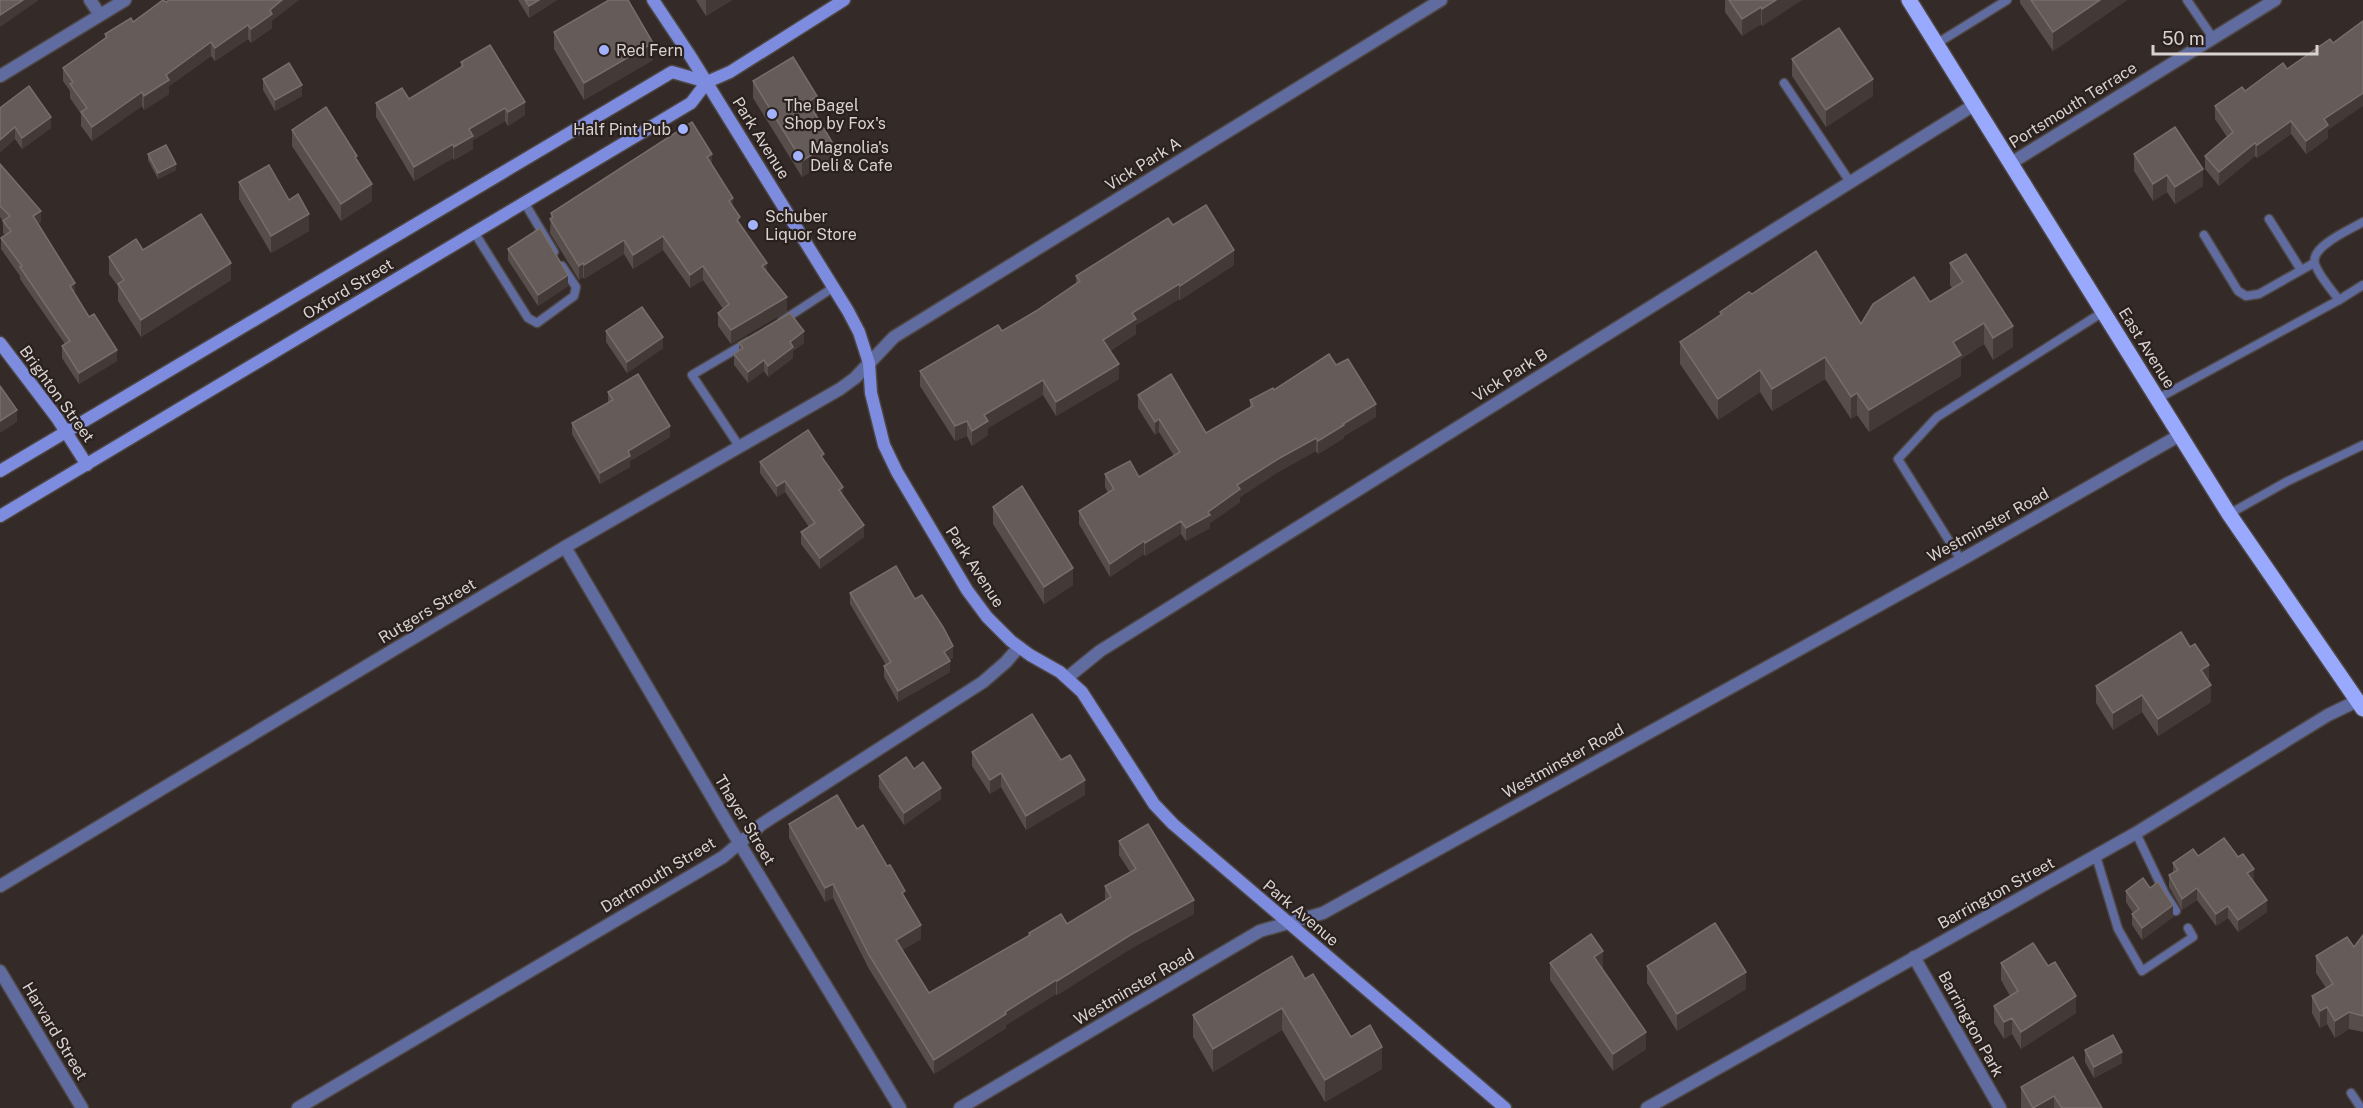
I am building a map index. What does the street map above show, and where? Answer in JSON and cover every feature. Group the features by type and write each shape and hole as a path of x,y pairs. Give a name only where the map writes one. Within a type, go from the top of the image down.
{"main road":[{"name":"East Avenue","path":"1909,0 2229,514 2361,702"}],"street":[{"path":"90,0 100,15"},
{"path":"0,76 125,0"},
{"name":"Park Avenue","path":"653,0 707,82 854,321 869,363 876,417 884,445 897,472 977,604 997,628 1019,647 1068,677 1088,700 1150,798 1163,814 1287,924 1505,1108"},
{"name":"Oxford Street","path":"0,516 691,103 707,82 730,72 844,0"},
{"name":"Vick Park A","path":"869,363 894,337 906,329 1441,0"},
{"name":"Portsmouth Terrace","path":"2011,164 2275,0"},
{"name":"Oxford Street","path":"0,471 672,72 707,82"},
{"name":"Vick Park B","path":"1068,677 1100,651 1974,105"},
{"name":"Brighton Street","path":"0,343 66,432 87,465"},
{"name":"Rutgers Street","path":"0,886 565,548 840,389 855,378 869,363"},
{"name":"Westminster Road","path":"960,1108 1260,931 1323,913 1961,560 2180,435"},
{"name":"Thayer Street","path":"565,548 739,843 900,1108"},
{"name":"Dartmouth Street","path":"298,1108 723,857 762,824 983,682 999,669 1019,647"},
{"name":"Barrington Street","path":"1647,1108 2136,833 2328,715 2361,702"},
{"name":"Barrington Park","path":"1914,957 2000,1108"},
{"name":"Harvard Street","path":"0,971 82,1108"}],"lane":[{"path":"1936,44 2007,0"},
{"path":"2187,0 2213,38"},
{"path":"1784,83 1850,182"},
{"path":"474,232 528,318 537,323 574,296 576,287 524,202"},
{"path":"2269,219 2301,270"},
{"path":"2338,300 2314,263 2315,255 2320,247 2363,222"},
{"path":"2204,235 2238,291 2246,296 2259,294 2314,263"},
{"path":"2157,399 2363,285"},
{"path":"771,327 834,287"},
{"path":"1961,560 1898,459 1937,417 2103,312"},
{"path":"740,446 692,375 752,339"},
{"path":"2229,514 2286,482 2363,445"},
{"path":"2136,833 2165,894 2176,911"},
{"path":"2096,856 2118,929 2142,971 2193,937 2188,928"},
{"path":"2351,1093 2361,1108"}],"building":[{"path":"0,0 23,0 0,15"},
{"path":"163,0 166,2 169,0 282,0 270,10 272,14 251,29 248,25 215,48 211,42 166,75 169,80 144,96 142,92 92,127 81,112 87,108 70,84 73,82 63,68 107,37 105,34 131,18 133,22"},
{"path":"525,0 539,0 529,6"},
{"path":"609,0 628,0 653,43 584,83 554,32"},
{"path":"1729,0 1776,0 1742,19"},
{"path":"2031,0 2100,0 2053,32"},
{"path":"2363,21 2363,93 2324,119 2328,125 2306,141 2291,121 2257,145 2255,143 2219,172 2205,156 2233,132 2215,106 2242,87 2245,91 2283,63 2287,69 2330,39 2333,43"},
{"path":"1839,28 1873,79 1826,110 1792,59"},
{"path":"490,45 525,102 508,112 505,108 469,129 473,136 454,147 453,144 414,167 376,103 402,88 409,99 463,66 461,62"},
{"path":"793,57 817,96 808,102 832,142 802,161 753,81"},
{"path":"289,63 302,85 275,100 263,79"},
{"path":"29,86 51,117 22,138 15,127 0,140 0,108"},
{"path":"326,107 372,184 341,204 292,130"},
{"path":"692,122 712,154 707,157 733,198 729,201 740,217 737,220 767,263 762,266 787,297 731,330 718,313 729,304 703,266 690,275 663,236 633,255 624,240 579,266 550,219 553,217 551,213"},
{"path":"2175,127 2203,169 2175,187 2167,175 2153,184 2134,154"},
{"path":"166,145 176,164 158,173 148,154"},
{"path":"0,164 41,211 33,216 75,283 70,286 89,317 94,314 117,350 79,373 62,346 70,341 20,267 22,266 1,238 11,231 3,221 10,216 0,206"},
{"path":"269,165 289,200 298,194 309,214 271,236 239,182"},
{"path":"1206,205 1234,250 1180,286 1179,284 1132,313 1136,319 1103,340 1119,364 1056,402 1043,380 984,415 988,421 972,431 967,421 955,426 920,371 998,325 1002,331 1036,311 1080,281 1076,276 1168,218 1173,225"},
{"path":"201,214 231,263 141,320 118,284 124,280 109,257 136,239 143,250"},
{"path":"540,228 568,275 538,295 508,249"},
{"path":"1816,251 1861,324 1873,304 1914,277 1930,302 1963,282 1950,263 1966,254 2013,326 1993,338 1984,323 1953,342 1961,355 1869,410 1857,393 1851,397 1825,357 1772,389 1760,370 1718,399 1680,342 1722,314 1720,312 1749,292 1752,294"},
{"path":"642,307 663,337 627,362 606,331"},
{"path":"790,313 804,331 790,342 793,347 768,366 764,360 748,372 734,354 743,348 739,343"},
{"path":"1329,354 1336,365 1348,359 1376,404 1318,441 1316,438 1237,485 1240,489 1208,512 1210,515 1186,528 1181,521 1145,543 1144,541 1110,564 1079,511 1114,489 1105,474 1130,461 1139,477 1180,452 1159,419 1155,422 1138,395 1171,374 1206,433 1253,406 1250,400 1273,388 1274,390"},
{"path":"638,374 670,426 628,451 630,456 600,473 572,423 613,400 608,392"},
{"path":"0,386 17,410 0,421"},
{"path":"808,430 824,454 821,456 843,487 839,490 864,525 820,558 801,532 815,523 785,481 777,486 760,462"},
{"path":"1022,486 1073,568 1044,587 993,507"},
{"path":"896,566 915,599 922,595 953,646 944,652 950,661 898,691 884,666 891,662 850,593"},
{"path":"2181,632 2190,647 2195,644 2209,665 2201,670 2211,685 2158,719 2142,695 2113,713 2096,686"},
{"path":"1032,714 1061,760 1070,755 1085,780 1026,816 1001,773 990,780 972,752"},
{"path":"906,757 914,769 923,762 941,788 904,813 879,776"},
{"path":"837,795 857,829 863,825 887,866 890,865 905,891 902,893 921,925 896,940 929,993 1030,935 1029,933 1061,914 1067,924 1111,897 1105,886 1136,869 1119,841 1148,824 1194,900 1056,980 934,1060 869,955 833,884 825,888 789,824"},
{"path":"2224,838 2238,857 2243,854 2254,869 2247,873 2267,900 2238,920 2228,906 2216,914 2197,888 2182,899 2169,875 2178,870 2173,863 2193,849 2198,856"},
{"path":"2143,878 2150,888 2158,882 2173,905 2142,928 2132,914 2139,909 2126,891"},
{"path":"1715,923 1746,972 1677,1014 1647,966"},
{"path":"1591,934 1603,951 1594,957 1646,1032 1613,1054 1550,963"},
{"path":"2363,935 2363,1016 2349,1012 2335,1021 2327,1007 2320,1011 2312,996 2333,984 2316,956 2347,937 2354,947"},
{"path":"2033,943 2048,966 2055,962 2076,996 2021,1032 2012,1018 2004,1022 1994,1006 2018,991 2001,963"},
{"path":"1292,956 1305,979 1313,974 1351,1037 1370,1025 1382,1047 1325,1080 1282,1008 1213,1049 1193,1015"},
{"path":"2113,1035 2122,1052 2094,1067 2085,1050"},
{"path":"2073,1057 2102,1108 2062,1108 2054,1096 2033,1108 2021,1087"}],"place":[{"name":"Red Fern","path":"604,50"},
{"name":"The Bagel Shop by Fox's","path":"772,114"},
{"name":"Half Pint Pub","path":"683,129"},
{"name":"Magnolia's Deli & Cafe","path":"798,156"},
{"name":"Schuber Liquor Store","path":"753,225"}]}
